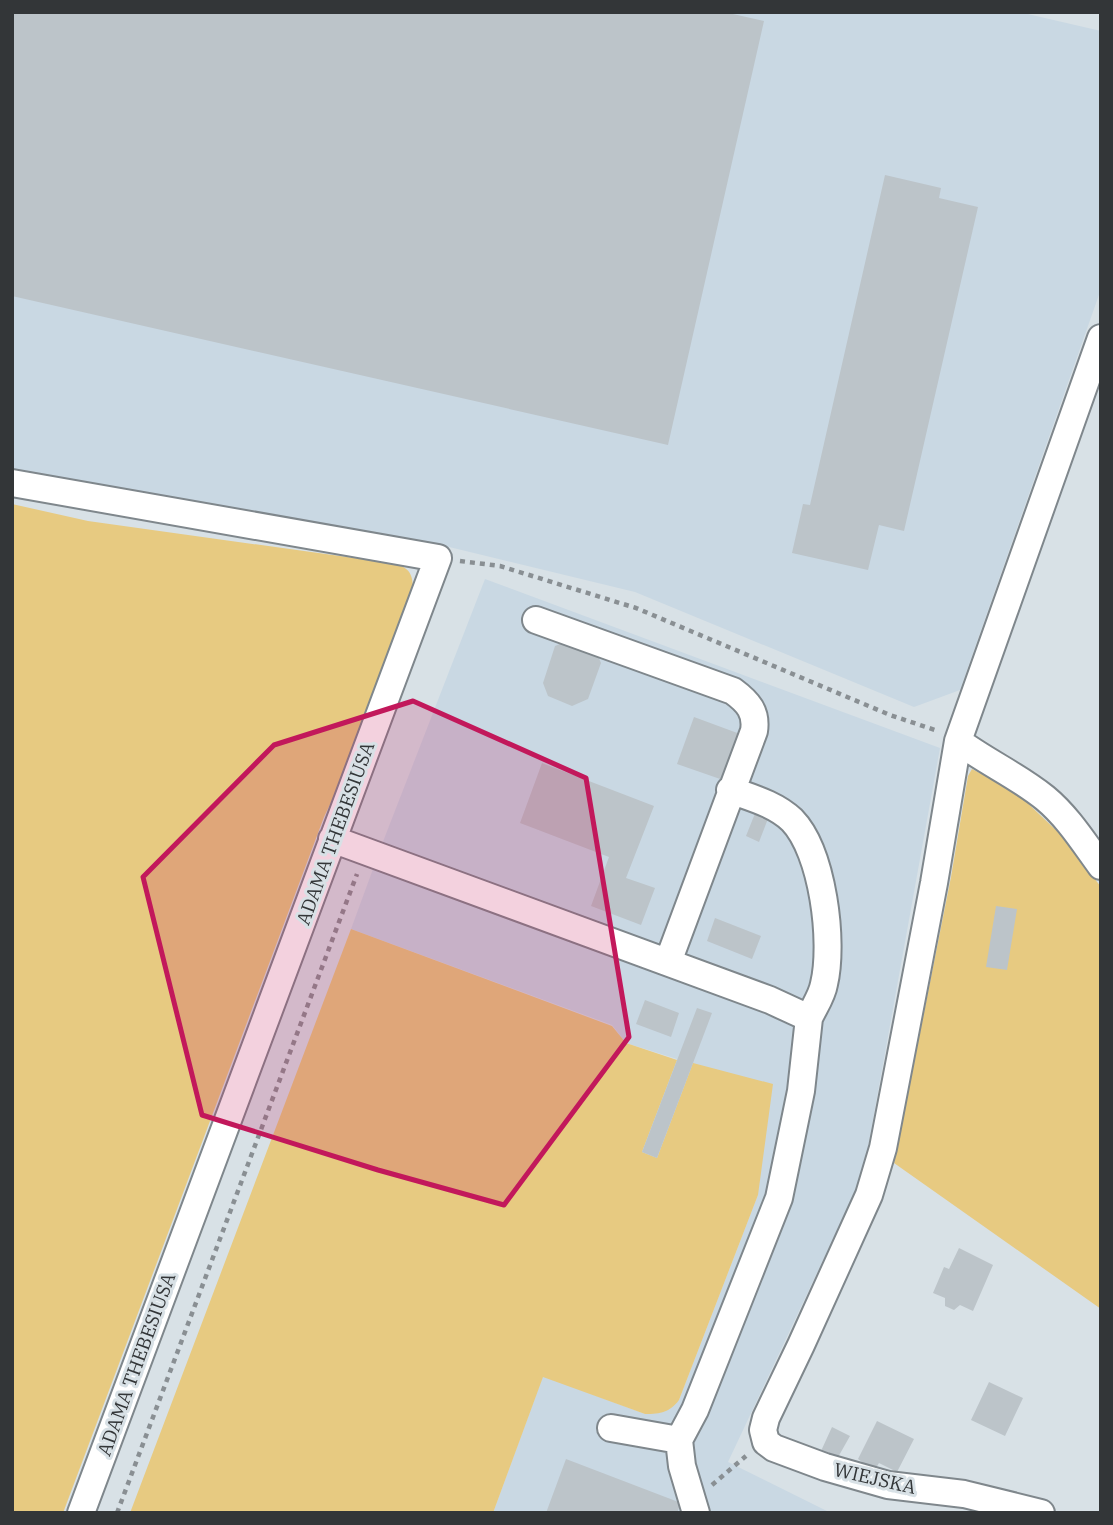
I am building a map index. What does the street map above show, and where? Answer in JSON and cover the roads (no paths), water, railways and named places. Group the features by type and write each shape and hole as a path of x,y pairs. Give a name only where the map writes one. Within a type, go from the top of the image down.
{"street":[{"path":"1101,338 958,741 1048,800 1101,866"},
{"name":"ADAMA THEBESIUSA","path":"12,483 438,558 81,1513"},
{"path":"536,620 733,691 752,710 754,731 668,962"},
{"name":"WIEJSKA","path":"958,741 934,883 883,1148 869,1195 766,1418 765,1436 774,1448 825,1467 888,1485 964,1494 1041,1513"},
{"path":"695,1508 682,1466 679,1440 695,1410 779,1198 803,1082 809,1018 824,986 828,957 825,896 810,850 794,822 776,808 730,790"},
{"path":"332,839 770,1000 809,1018"},
{"path":"611,1428 679,1440"}]}
